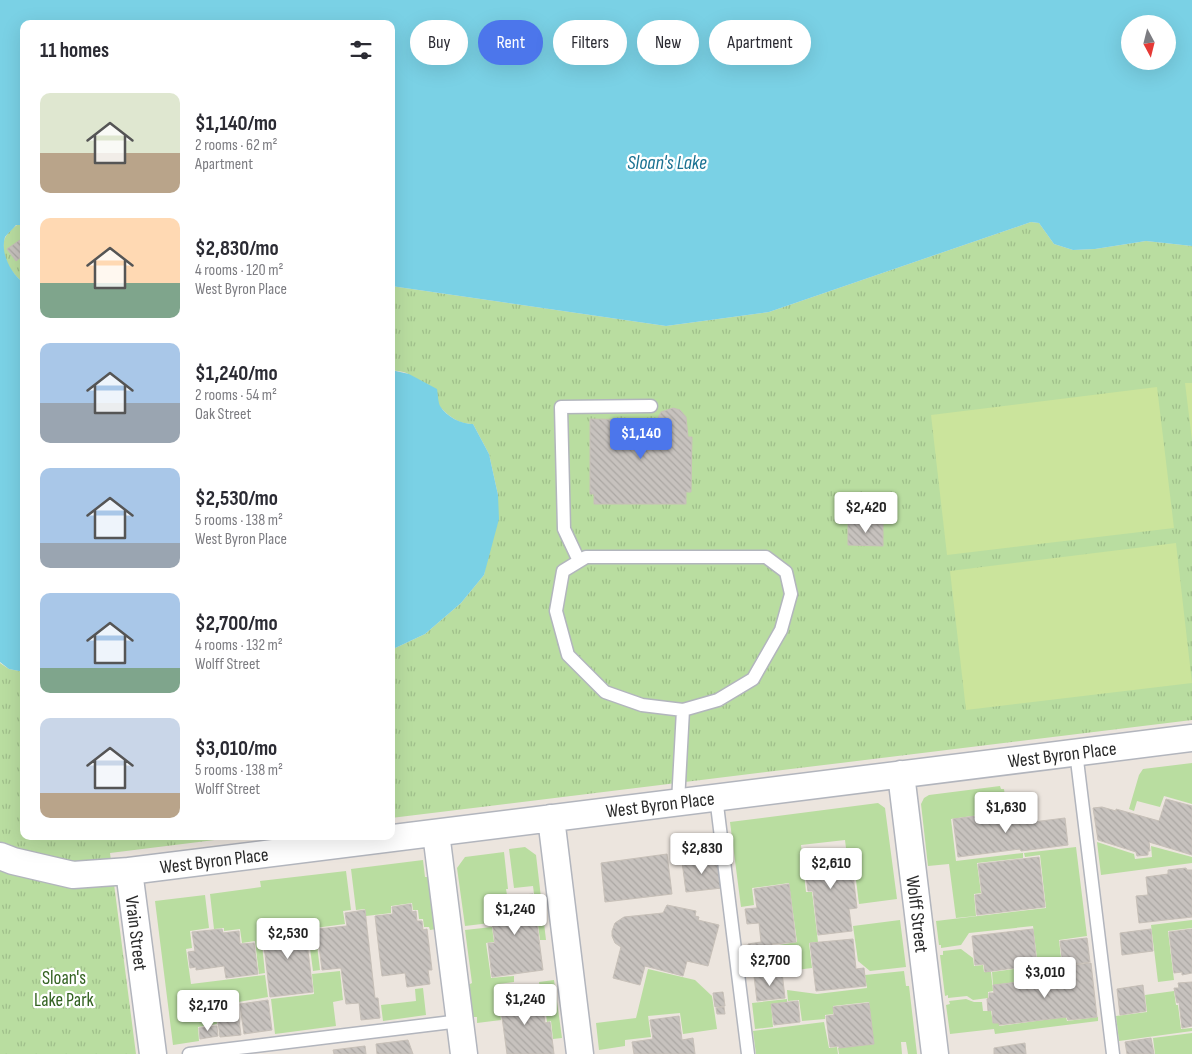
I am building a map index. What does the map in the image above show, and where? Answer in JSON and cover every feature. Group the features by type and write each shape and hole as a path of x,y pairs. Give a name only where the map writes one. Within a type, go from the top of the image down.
{"street":[{"name":"West Byron Place","path":"395,837 1192,738"},
{"name":"Wolff Street","path":"901,774 935,1054"},
{"path":"551,818 580,1054"},
{"path":"436,832 464,1054"},
{"name":"West Byron Place","path":"0,856 13,861 73,875 129,871 373,840"},
{"name":"Vrain Street","path":"129,871 153,1054"}],"lane":[{"path":"579,561 564,529 562,407 651,406"},
{"path":"586,557 766,557 786,572 791,594 781,630 753,679 718,700 683,710 642,705 605,692 568,655 556,611 564,571 586,557"},
{"path":"678,802 683,710"},
{"path":"1076,752 1113,1054"},
{"path":"716,797 748,1054"},
{"path":"189,1054 460,1021"}],"green space":[{"path":"1031,222 1039,223 1054,244 1073,250 1095,249 1146,241 1192,246 1192,720 395,818 395,648 425,634 461,603 484,575 498,495 489,454 473,424 463,423 454,419 438,405 418,381 408,374 395,370 395,287 666,326 769,312"},
{"path":"17,225 20,225 20,279 11,270 5,259 3,247 9,232"},
{"path":"1185,383 1192,383 1192,440"},
{"path":"1157,387 1174,528 947,555 931,415"},
{"path":"1176,543 1192,683 966,710 950,571"},
{"name":"Sloan's Lake Park","path":"0,663 9,669 20,671 20,840 215,840 110,853 136,1054 0,1054"},
{"path":"1192,763 1192,804 1164,796 1160,807 1137,801 1134,811 1129,809 1139,775 1143,769"},
{"path":"1000,786 1001,789 1004,789 1007,811 951,819 956,861 1023,853 1023,858 977,863 981,893 974,894 976,916 956,918 949,864 928,866 921,804 924,798 929,795"},
{"path":"878,803 885,808 897,899 859,904 855,872 849,873 845,840 801,845 806,892 812,892 818,942 809,943 812,968 771,973 771,966 775,965 773,946 797,942 789,883 752,888 754,905 741,907 730,822"},
{"path":"1097,842 1134,854 1135,859 1152,857 1151,846 1192,857 1192,863 1101,875"},
{"path":"525,847 536,855 546,940 540,940 533,886 514,888 509,849"},
{"path":"1076,847 1087,936 1059,940 1064,984 1048,986 1047,978 993,985 992,972 1038,966 1033,926 969,933 961,945 941,948 936,921 1046,908 1040,855 1025,857 1024,853"},
{"path":"504,852 507,895 486,898 490,923 465,926 457,868 465,857"},
{"path":"423,860 425,877 430,877 436,929 430,930 429,927 424,927 423,919 419,919 418,910 413,910 412,903 391,906 391,913 366,916 365,909 356,910 351,869"},
{"path":"346,871 351,910 343,911 345,924 315,928 320,970 313,971 307,925 302,925 301,918 271,922 272,934 261,935 265,973 259,974 255,941 242,943 240,929 224,931 224,928 214,929 210,894 261,887 260,881"},
{"path":"205,895 209,928 190,931 192,948 186,949 191,984 265,975 268,997 215,1006 217,1024 198,1027 199,1041 173,1045 155,901"},
{"path":"900,920 906,967 870,971 858,961 853,926"},
{"path":"1192,920 1192,928 1168,931 1174,980 1158,982 1151,925"},
{"path":"492,927 494,942 486,943 491,978 514,976 514,982 498,984 499,993 497,994 501,1020 477,1023 477,1017 472,1017 468,985 472,983 465,930"},
{"path":"961,949 973,958 974,966 983,965 984,972 991,972 993,991 988,992 988,998 973,1000 967,996 948,998 948,995 945,996 940,955 943,955 943,951"},
{"path":"648,969 695,980 712,996 717,1029 683,1034 680,1013 648,1016 651,1037 625,1040 625,1046 599,1050 596,1023 636,1018"},
{"path":"340,971 343,1000 333,1002 336,1026 275,1034 271,999 314,994 312,974"},
{"path":"904,971 906,986 909,986 917,1054 908,1054 906,1042 901,1042 902,1054 839,1054 838,1048 874,1044 869,1002 833,1006 833,1014 825,1015 825,1019 802,1021 799,1000 788,1001 787,990 817,994 867,988 865,975"},
{"path":"554,980 562,1038 553,1039 551,1021 547,1022 545,1006 542,1006 539,982"},
{"path":"423,988 426,1015 383,1021 381,1005 416,1001 415,989"},
{"path":"1174,991 1181,1029 1192,1028 1192,1031 1119,1041 1116,1016 1147,1012 1145,995"},
{"path":"787,999 787,1002 771,1004 773,1027 755,1029 752,1003"},
{"path":"966,999 982,1002 983,1011 991,1011 993,1023 999,1023 999,1026 1066,1017 1067,1021 1098,1017 1098,1021 995,1034 994,1029 950,1034 946,1005 950,1004 949,1001"},
{"path":"824,1022 829,1048 837,1047 838,1054 756,1054 753,1031"},
{"path":"1192,1033 1192,1054 1155,1054 1153,1038"}],"water":[{"name":"Sloan's Lake","path":"0,0 1192,0 1192,246 1146,241 1095,249 1073,250 1054,244 1039,223 1031,222 769,312 666,326 395,287 395,20 20,20 20,225 16,225 5,237 4,250 11,269 20,280 20,671 9,669 0,662"},
{"path":"395,371 409,374 437,389 439,404 450,417 473,424 489,454 498,495 499,519 484,575 461,603 425,634 395,648"}],"building":[{"path":"20,240 20,258 16,261 7,249"},
{"path":"673,408 680,410 686,417 688,437 692,437 691,492 686,492 686,504 594,504 594,494 590,494 590,419 657,420 661,412"},
{"path":"848,523 883,524 883,546 848,545"},
{"path":"1166,799 1192,806 1192,855 1149,842 1150,851 1148,851 1148,855 1137,856 1136,852 1098,840 1093,808 1102,807 1116,811 1116,809 1159,821"},
{"path":"1015,811 1017,824 1065,818 1068,845 958,857 953,819"},
{"path":"843,849 847,876 853,875 857,908 849,909 852,931 818,935 813,891 808,891 803,853"},
{"path":"667,854 672,894 605,902 601,863"},
{"path":"718,857 722,888 686,892 682,862"},
{"path":"1039,857 1045,907 977,915 975,895 982,894 978,864"},
{"path":"1186,868 1187,870 1192,870 1192,917 1139,923 1136,896 1148,895 1146,877 1168,874 1168,870"},
{"path":"789,884 796,942 772,944 774,965 771,966 771,970 753,972 748,944 761,942 759,923 747,924 745,909 757,908 754,889"},
{"path":"533,894 543,970 492,977 488,943 495,943 489,899"},
{"path":"411,904 412,912 416,911 417,921 422,921 423,930 427,929 432,970 428,970 430,984 407,987 405,973 382,976 375,916 393,914 392,907"},
{"path":"667,905 696,911 695,916 699,917 698,920 719,925 708,966 687,961 683,976 645,966 640,985 613,978 621,947 615,943 612,936 615,923 624,917 663,913"},
{"path":"365,910 375,998 378,998 380,1018 361,1020 359,1003 346,1004 341,968 322,970 317,929 347,926 345,913"},
{"path":"300,920 301,927 305,926 313,992 270,997 263,937 274,936 273,923"},
{"path":"222,929 223,933 239,931 240,944 254,943 258,974 226,978 224,966 196,970 196,967 190,968 188,952 195,951 192,932"},
{"path":"1033,929 1037,965 985,972 984,964 975,965 972,936"},
{"path":"1151,929 1153,951 1122,955 1120,933"},
{"path":"1192,929 1192,973 1182,975 1182,972 1174,973 1169,932"},
{"path":"1087,938 1090,962 1063,966 1060,941"},
{"path":"853,939 856,969 864,968 866,986 816,991 810,943"},
{"path":"1091,963 1097,1017 1068,1020 1067,1017 999,1025 999,1023 993,1023 992,1010 988,1011 987,999 989,998 989,993 994,993 993,985 1045,979 1046,987 1066,985 1063,966"},
{"path":"782,972 785,998 757,1001 754,976"},
{"path":"1192,982 1192,1026 1182,1028 1179,1002 1177,1003 1174,988 1179,988 1178,983"},
{"path":"1143,985 1146,1011 1120,1015 1117,989"},
{"path":"531,991 534,1009 543,1008 545,1023 550,1022 554,1054 507,1054 499,995"},
{"path":"723,992 725,1006 715,1007 713,993"},
{"path":"268,1000 272,1030 244,1034 240,1004"},
{"path":"798,1001 800,1022 774,1025 771,1004"},
{"path":"869,1003 874,1044 839,1048 839,1046 830,1047 826,1016 834,1015 833,1007"},
{"path":"237,1004 241,1035 220,1037 216,1007"},
{"path":"724,1007 725,1014 717,1014 716,1008"},
{"path":"679,1016 682,1040 693,1038 695,1054 634,1054 632,1042 653,1039 650,1020"},
{"path":"217,1026 218,1036 200,1039 199,1028"},
{"path":"1151,1038 1154,1054 1127,1054 1125,1042"},
{"path":"408,1040 413,1054 377,1054 376,1044"},
{"path":"1025,1043 1026,1054 994,1054 994,1048"},
{"path":"365,1046 366,1054 334,1054 333,1050"}]}
